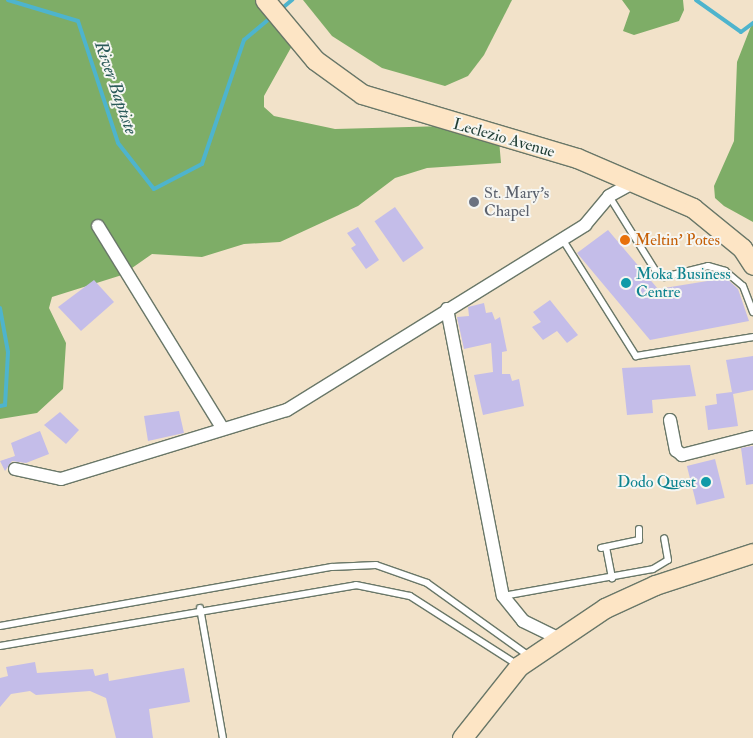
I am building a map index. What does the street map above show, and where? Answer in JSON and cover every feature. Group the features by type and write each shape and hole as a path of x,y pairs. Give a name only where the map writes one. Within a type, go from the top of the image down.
{"main road":[{"name":"Leclezio Avenue","path":"265,0 315,60 362,94 577,158 693,208 747,245 753,265"},
{"path":"462,738 524,661 558,638 654,585 753,553"}],"street":[{"path":"15,469 61,479 287,410 588,220 609,196 632,182"},
{"path":"98,226 223,429"},
{"path":"447,310 503,596 522,621 558,638"},
{"path":"670,420 676,450 682,454 753,437"}],"lane":[{"path":"609,196 657,273 664,277 708,266 725,271 743,286 753,312"},
{"path":"560,236 636,356 753,337"},
{"path":"612,578 603,548 638,540 639,530"},
{"path":"503,596 612,578 666,563 664,538"},
{"path":"0,626 332,567 376,565 427,583 524,661"},
{"path":"0,646 200,608 331,587 379,587 410,596 524,661"},
{"path":"200,608 223,738"}],"green space":[{"path":"0,0 257,0 293,44 264,96 264,107 274,116 335,129 483,125 499,140 501,163 427,168 395,178 358,206 280,242 244,244 202,257 152,254 122,275 52,297 49,308 66,343 63,389 37,413 0,419"},
{"path":"303,0 512,0 484,55 468,76 445,86 382,68 332,36"},
{"path":"622,0 683,0 684,10 679,21 634,35 623,31 630,11"},
{"path":"753,21 753,222 724,206 715,198 714,186 734,141 737,62"}],"building":[{"path":"395,207 424,248 403,262 375,221"},
{"path":"358,227 379,260 366,269 351,248 356,245 347,233"},
{"name":"Moka Business Centre","path":"608,230 658,289 726,278 738,289 749,321 650,340 577,253"},
{"path":"94,280 114,302 81,331 58,307"},
{"path":"550,300 578,335 567,343 557,331 543,340 532,327 541,322 533,312"},
{"path":"484,303 486,313 492,312 495,320 500,317 507,351 502,352 502,374 510,374 512,381 519,379 524,406 483,415 474,375 493,372 491,343 464,349 457,317 469,316 468,307"},
{"path":"753,356 753,390 733,394 738,426 708,430 705,406 717,404 716,394 732,392 726,360"},
{"path":"690,365 696,396 652,400 653,413 627,415 622,368"},
{"path":"179,411 184,433 148,441 144,416"},
{"path":"60,412 79,430 66,444 44,425"},
{"path":"40,431 49,454 26,463 12,461 5,471 0,461 15,456 11,443"},
{"path":"753,446 753,484 746,485 741,448"},
{"name":"Dodo Quest","path":"715,459 725,498 697,505 687,466"},
{"path":"35,662 37,673 93,669 95,676 108,673 109,681 184,668 190,702 149,709 153,738 116,738 106,698 90,691 36,695 30,691 11,694 0,707 0,678 8,676 6,667"}],"waterway":[{"name":"River Baptiste","path":"8,0 78,21 118,143 154,189 202,164 244,40 271,17"},
{"name":"River Baptiste","path":"280,10 292,0"},
{"name":"River Baptiste","path":"696,0 741,32 753,23"},
{"name":"River Baptiste","path":"0,308 8,352 5,405 0,406"}],"place":[{"name":"St. Mary's Chapel","path":"474,202"},
{"name":"Meltin' Potes","path":"625,240"},
{"name":"Moka Business Centre","path":"626,283"},
{"name":"Dodo Quest","path":"706,482"}]}
